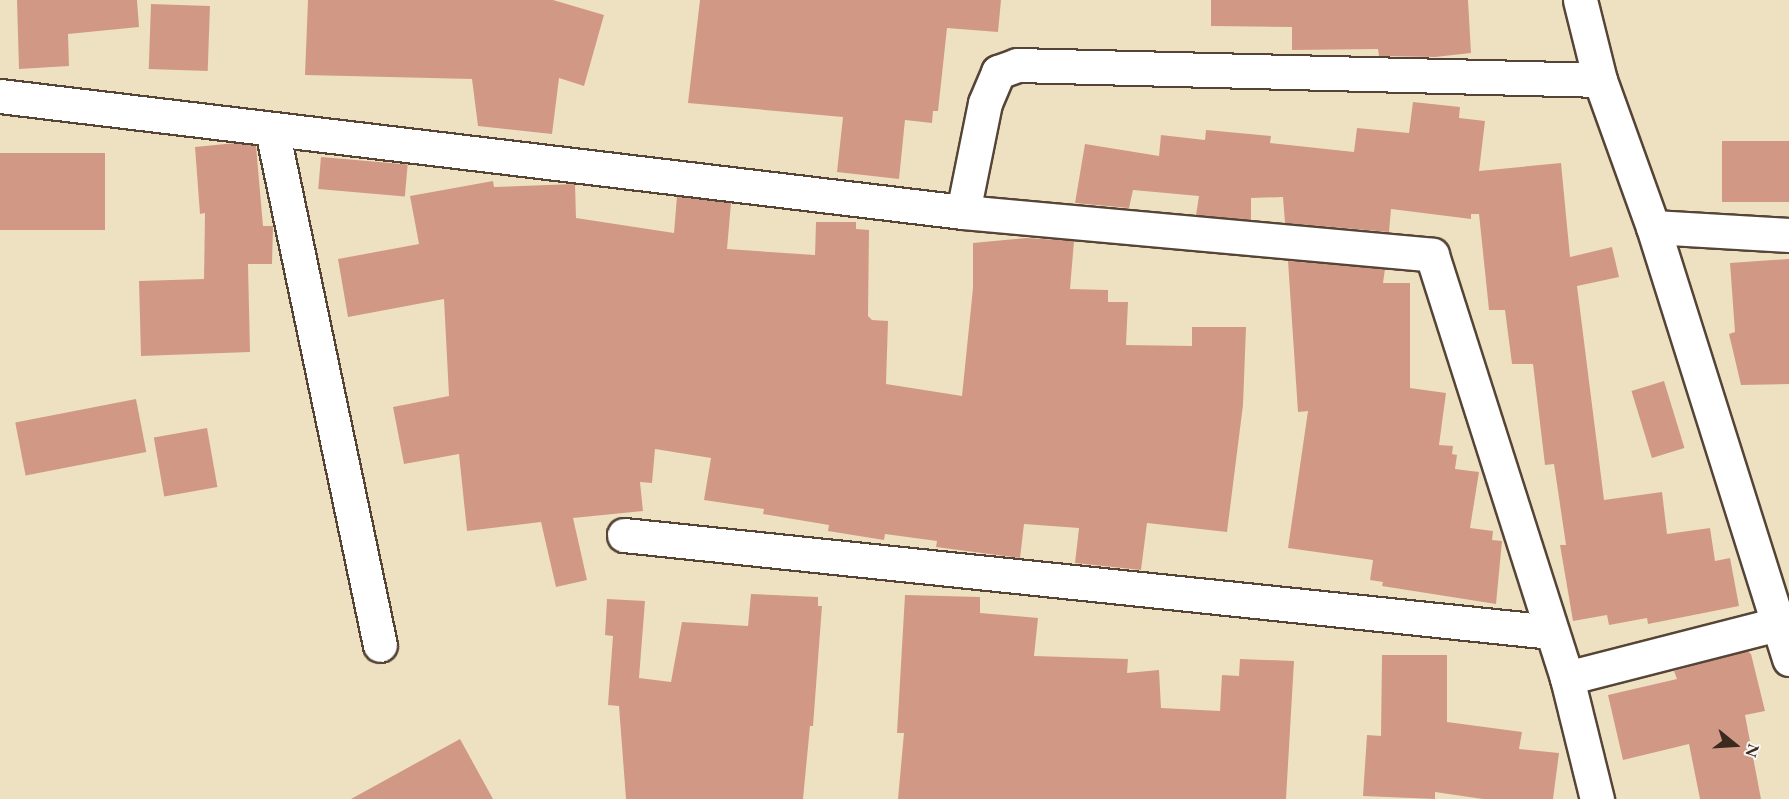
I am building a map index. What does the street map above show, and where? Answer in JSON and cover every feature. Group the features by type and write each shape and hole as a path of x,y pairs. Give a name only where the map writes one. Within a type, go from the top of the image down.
{"street":[{"path":"1580,0 1600,80 1653,227 1789,659"},
{"path":"963,213 985,103 998,72 1017,64 1600,80"},
{"path":"0,96 963,213 1432,255 1567,678 1597,799"},
{"path":"272,130 380,645"},
{"path":"1653,227 1789,236"},
{"path":"624,535 1551,632"},
{"path":"1567,678 1778,624"}],"building":[{"path":"17,0 137,0 139,27 68,34 69,66 19,69"},
{"path":"308,0 553,0 604,15 584,86 559,78 552,134 478,126 472,79 305,75"},
{"path":"700,0 1001,0 998,32 947,28 938,111 933,111 932,123 905,120 899,179 837,172 843,117 688,103"},
{"path":"1211,0 1468,0 1471,53 1435,57 1379,56 1378,49 1292,50 1292,27 1211,26"},
{"path":"151,4 210,6 208,71 149,69"},
{"path":"1413,102 1460,107 1459,118 1485,121 1479,171 1561,163 1570,257 1612,247 1619,277 1577,286 1604,500 1662,492 1667,534 1710,528 1715,561 1730,558 1739,606 1648,624 1647,618 1609,625 1607,615 1573,621 1560,545 1566,545 1554,464 1545,465 1533,364 1512,364 1505,310 1489,310 1479,214 1471,214 1471,219 1391,209 1389,232 1285,223 1283,197 1251,198 1251,220 1196,215 1199,196 1133,190 1129,208 1075,203 1085,144 1159,156 1161,135 1205,140 1206,130 1271,136 1270,143 1354,152 1357,128 1409,133"},
{"path":"1722,141 1789,141 1789,202 1722,202"},
{"path":"236,143 256,146 263,226 273,226 272,264 248,264 250,352 141,356 139,281 204,279 205,213 200,214 195,147"},
{"path":"0,153 105,153 105,230 0,230"},
{"path":"321,157 408,165 405,196 318,189"},
{"path":"493,181 494,187 575,184 576,218 674,233 677,196 731,203 727,249 815,255 816,222 856,222 856,229 869,230 868,316 872,320 888,321 886,384 962,396 973,288 973,243 1026,238 1074,241 1070,289 1108,290 1108,302 1128,302 1126,345 1192,346 1192,327 1246,327 1243,405 1227,532 1147,523 1141,570 1075,563 1079,528 1024,524 1020,558 936,547 937,541 885,534 884,540 828,531 829,525 763,514 764,509 704,500 711,458 655,449 652,483 640,482 643,511 573,518 587,580 556,587 541,522 467,531 459,454 404,464 393,407 449,396 444,299 348,317 338,259 419,244 410,196"},
{"path":"1789,259 1789,384 1741,385 1729,334 1735,332 1730,263"},
{"path":"1288,261 1385,269 1383,283 1410,283 1410,388 1446,393 1439,445 1453,446 1452,454 1457,455 1455,469 1479,472 1470,528 1493,531 1492,540 1502,541 1496,604 1382,586 1383,582 1370,580 1373,560 1288,548 1308,411 1298,412"},
{"path":"1664,381 1684,448 1652,458 1631,391"},
{"path":"136,399 146,452 26,475 15,422"},
{"path":"207,428 217,487 164,496 154,437"},
{"path":"751,594 818,597 818,606 822,606 813,726 810,726 803,799 626,799 619,706 608,705 613,636 605,635 607,599 645,601 639,678 671,682 682,622 748,626"},
{"path":"905,595 980,597 980,613 1038,618 1034,656 1128,659 1127,673 1159,670 1161,708 1220,711 1222,675 1239,676 1240,659 1294,661 1286,799 898,799 904,733 897,733"},
{"path":"1747,651 1751,654 1765,711 1745,715 1761,799 1700,799 1689,744 1623,760 1608,695 1677,679 1674,671"},
{"path":"1382,655 1447,655 1447,722 1522,732 1519,749 1559,753 1553,799 1483,799 1435,792 1435,799 1363,796 1367,735 1381,736"},
{"path":"460,739 493,799 351,799"}]}
